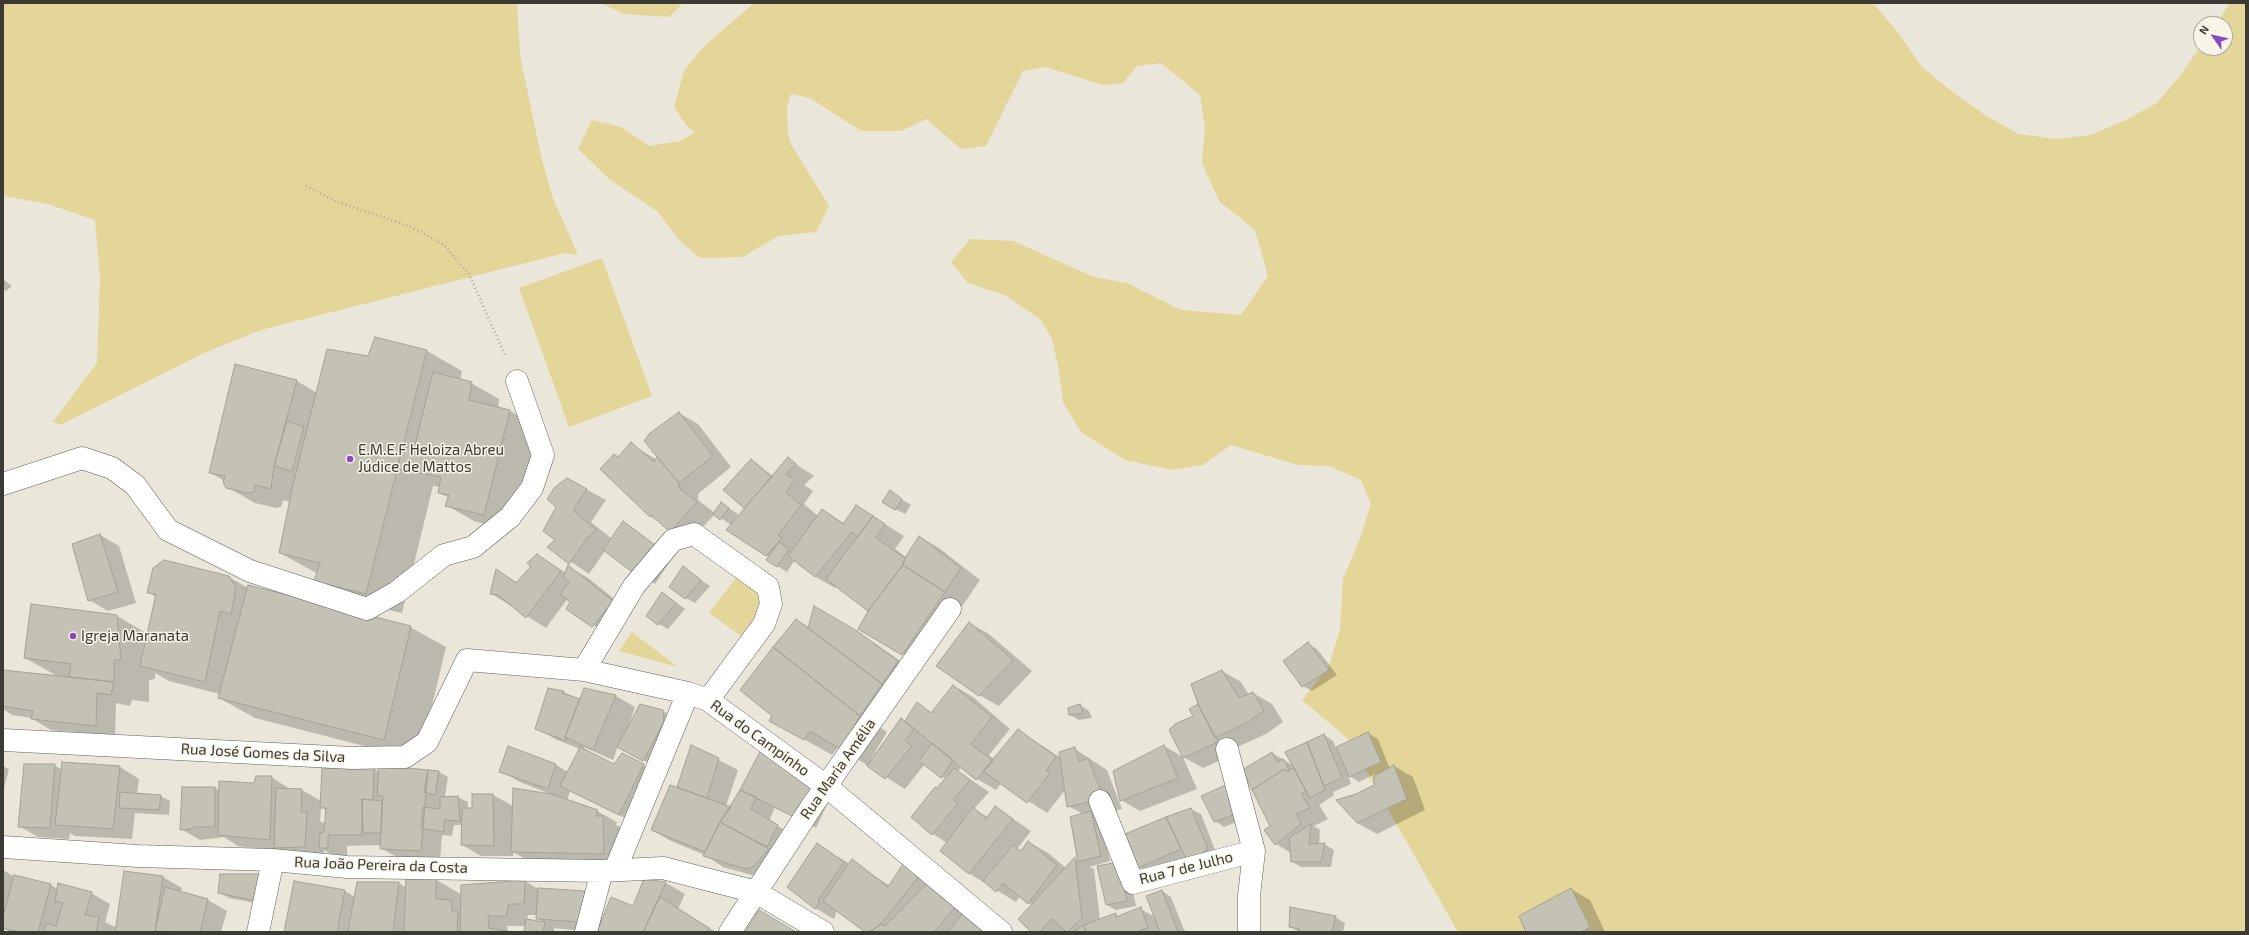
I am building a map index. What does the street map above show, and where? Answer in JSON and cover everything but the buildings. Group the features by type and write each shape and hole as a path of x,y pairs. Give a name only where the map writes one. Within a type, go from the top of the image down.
{"street":[{"path":"3,484 82,458 112,468 135,485 168,530 250,571 367,609 397,592 444,555 474,547 510,517 532,488 543,455 517,381"},
{"path":"584,670 634,586 673,540 694,534 768,587 771,604 764,624 708,700"},
{"name":"Rua Maria Amélia","path":"730,932 826,786 950,609"},
{"name":"Rua do Campinho","path":"467,660 584,670 688,693 708,700 826,786 1001,932"},
{"name":"Rua José Gomes da Silva","path":"3,740 352,758 405,757 427,742 467,660"},
{"path":"586,932 608,870 688,693"},
{"name":"Rua 7 de Julho","path":"1227,749 1254,851 1249,896 1249,932"},
{"name":"Rua 7 de Julho","path":"1100,801 1133,882 1254,851"},
{"name":"Rua João Pereira da Costa","path":"3,847 138,856 272,860 348,867 608,870 664,868 756,892"},
{"path":"258,932 272,860"},
{"path":"756,892 823,932"}],"path":[{"path":"306,186 335,201 412,227 444,245 469,274 517,381"}],"shaded area":[{"path":"3,3 517,3 520,55 541,156 552,196 578,255 565,253 261,330 204,353 60,425 53,422 97,363 100,278 95,220 48,204 3,196"},
{"path":"601,3 683,3 669,17 624,14"},
{"path":"754,3 1873,3 1897,31 1921,66 1955,94 1988,117 2019,134 2055,139 2091,135 2126,120 2157,103 2180,76 2194,56 2233,56 2233,16 2221,16 2230,3 2246,3 2246,932 1458,932 1348,739 1302,700 1329,666 1340,629 1343,579 1361,536 1371,504 1361,480 1329,466 1298,465 1231,445 1203,465 1172,470 1125,460 1081,432 1063,402 1059,370 1052,339 1041,320 1005,295 968,283 951,262 970,239 1013,241 1094,277 1127,283 1181,310 1241,315 1268,276 1255,230 1219,201 1202,163 1205,127 1200,95 1161,63 1137,66 1123,83 1103,85 1045,67 1023,71 986,146 961,149 926,119 901,131 861,131 810,98 791,94 787,108 788,134 791,144 829,206 816,232 778,236 743,257 700,258 680,241 657,211 609,179 578,149 592,120 621,127 649,146 681,141 695,132 686,125 674,107 684,71 703,47"},
{"path":"602,258 652,396 569,427 519,288"},
{"path":"736,578 762,597 764,604 741,636 709,613"},
{"path":"632,632 678,667 619,651"}],"place":[{"name":"E.M.E.F Heloiza Abreu Júdice de Mattos","path":"350,459"},
{"name":"Igreja Maranata","path":"73,636"}]}
